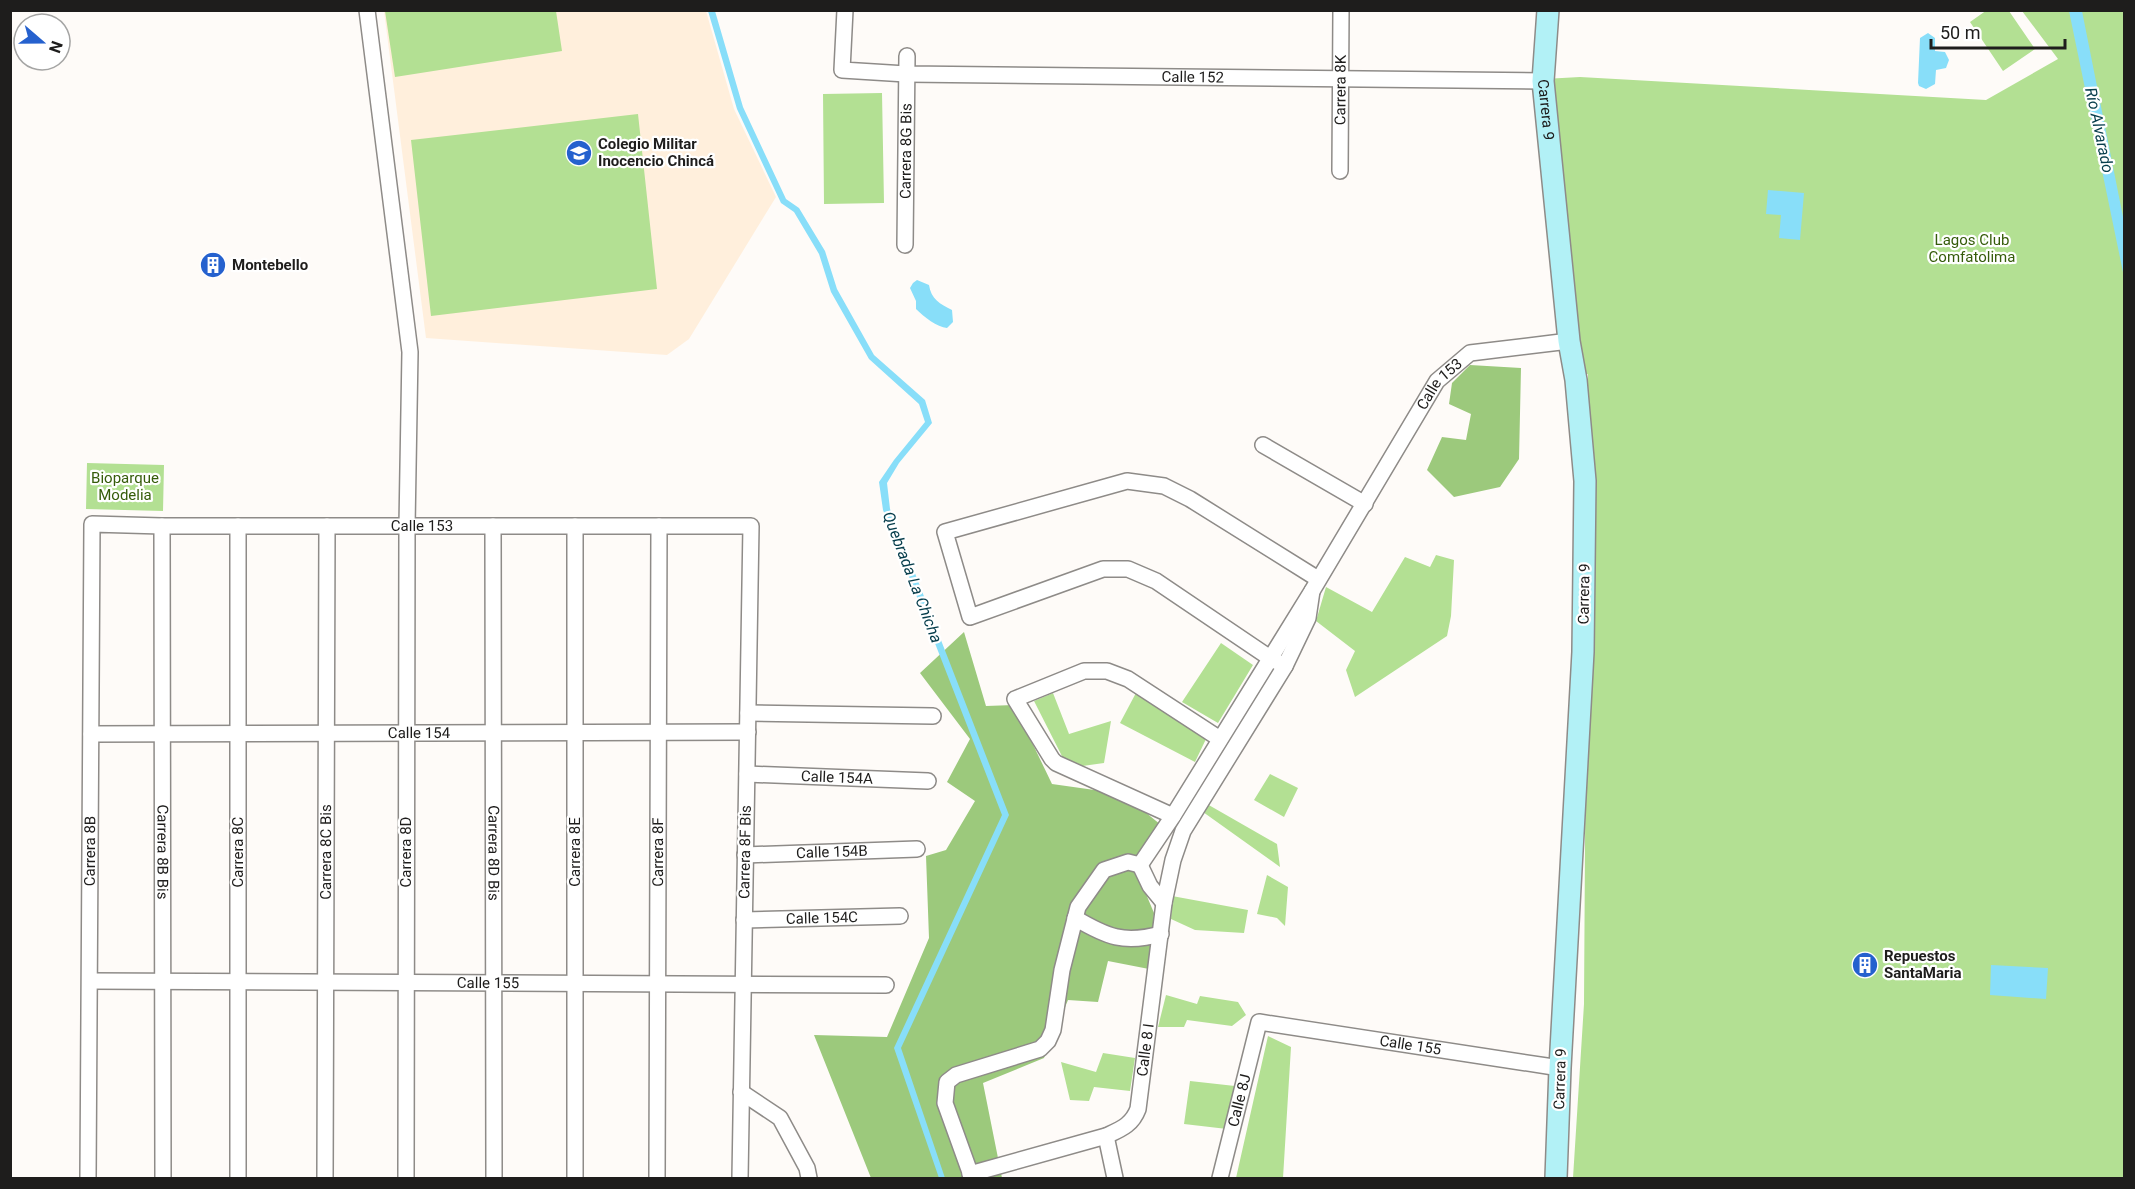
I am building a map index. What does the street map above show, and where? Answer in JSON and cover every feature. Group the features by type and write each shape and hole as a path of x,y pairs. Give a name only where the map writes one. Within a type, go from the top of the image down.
{"street":[{"name":"Carrera 8D","path":"367,10 410,352 407,526 406,1179"},
{"name":"Calle 152","path":"844,10 842,70 906,74 1543,81"},
{"name":"Carrera 8K","path":"1340,171 1341,10"},
{"name":"Carrera 9","path":"1548,10 1543,81 1585,481 1583,652 1556,1179"},
{"name":"Carrera 8G Bis","path":"905,245 907,56"},
{"name":"Calle 153","path":"1140,865 1173,816 1365,504 1437,381 1470,353 1569,341"},
{"path":"1263,445 1365,504"},
{"path":"1285,666 1156,581 1128,569 1103,569 970,617 945,532 1127,481 1164,486 1190,499 1315,585"},
{"name":"Calle 153","path":"92,524 751,526"},
{"name":"Carrera 8B","path":"88,1179 92,524"},
{"name":"Carrera 8B Bis","path":"162,526 163,1179"},
{"name":"Carrera 8C","path":"238,526 238,1179"},
{"name":"Carrera 8C Bis","path":"325,1179 327,526"},
{"name":"Carrera 8D Bis","path":"493,526 494,1179"},
{"name":"Carrera 8E","path":"574,526 575,1179"},
{"name":"Carrera 8F","path":"657,1179 659,526"},
{"name":"Carrera 8F Bis","path":"740,1179 751,526"},
{"name":"Calle 8 I","path":"971,1176 1106,1136 1126,1127 1135,1119 1164,903 1173,860 1183,831 1285,666 1308,618 1315,585"},
{"path":"1173,816 1056,763 1015,699 1084,671 1107,671 1128,679 1220,739"},
{"path":"748,713 933,716"},
{"name":"Calle 154","path":"91,734 748,732"},
{"name":"Calle 154A","path":"747,774 928,781"},
{"name":"Calle 154B","path":"745,855 917,849"},
{"path":"971,1176 945,1103 947,1082 956,1075 1040,1049 1048,1041 1053,1030 1062,970 1078,907 1104,870 1128,862 1140,865 1150,886 1164,903"},
{"name":"Calle 154C","path":"744,921 900,916"},
{"path":"1075,918 1097,931 1120,939 1142,940 1161,934"},
{"name":"Calle 155","path":"90,981 886,985"},
{"name":"Calle 155","path":"1259,1022 1560,1068"},
{"name":"Calle 8J","path":"1221,1179 1259,1022"},
{"path":"741,1092 780,1118 807,1168 809,1179"},
{"path":"1106,1136 1115,1179"}],"shaded area":[{"name":"Colegio Militar Inocencio Chincá","path":"384,11 706,11 734,109 776,197 689,339 667,355 426,338"}],"green space":[{"path":"1987,10 2009,11 2035,49 2003,71 1970,22"},
{"path":"385,11 556,11 562,51 395,77"},
{"name":"Lagos Club Comfatolima","path":"2022,11 2124,11 2124,1178 1573,1178 1584,1004 1588,374 1578,376 1544,79 1580,77 1986,100 2058,59"},
{"path":"882,93 884,203 824,204 823,94"},
{"path":"638,114 657,289 431,316 411,140"},
{"path":"1470,365 1521,368 1519,459 1500,487 1454,497 1427,470 1442,437 1466,440 1471,414 1449,404 1452,383"},
{"name":"Bioparque Modelia","path":"87,463 164,465 163,511 86,509"},
{"path":"1436,555 1454,560 1451,616 1447,636 1355,697 1346,670 1355,651 1316,621 1326,587 1372,612 1405,557 1430,567"},
{"path":"964,632 986,706 1014,705 1052,784 1123,794 1161,825 1138,875 1154,913 1149,969 1108,961 1098,1002 1068,1000 1044,1058 983,1083 1002,1178 871,1178 814,1035 887,1037 929,938 926,856 946,850 975,801 947,782 970,739 920,673"},
{"path":"1221,643 1253,665 1218,723 1182,702"},
{"path":"1137,691 1206,739 1195,762 1120,723"},
{"path":"1053,693 1069,734 1111,721 1104,763 1068,768 1034,701"},
{"path":"1270,774 1298,788 1284,817 1254,800"},
{"path":"1207,804 1277,844 1280,867 1203,812"},
{"path":"1267,875 1288,887 1285,926 1277,918 1257,914"},
{"path":"1172,896 1248,910 1244,933 1195,930 1171,919"},
{"path":"1166,995 1197,1004 1200,996 1238,1002 1246,1015 1232,1026 1187,1020 1184,1027 1158,1027"},
{"path":"1268,1036 1291,1047 1283,1178 1236,1178"},
{"path":"1103,1053 1135,1058 1130,1091 1094,1087 1089,1101 1070,1100 1061,1062 1096,1072"},
{"path":"1190,1081 1235,1086 1227,1129 1184,1124"}],"water":[{"name":"Quebrada La Chicha","path":"708,11 715,11 743,107 786,199 799,208 825,251 837,289 874,355 925,400 932,423 899,463 887,483 890,509 1009,815 901,1048 945,1178 939,1178 894,1048 1002,815 883,510 879,482 925,422 919,404 869,359 831,292 819,254 794,212 781,203 737,109"},
{"name":"Río Alvarado","path":"2069,11 2082,11 2124,222 2124,277"},
{"path":"1928,33 1935,38 1935,51 1945,52 1949,60 1946,68 1936,70 1935,84 1926,89 1918,83 1920,38"},
{"path":"1768,190 1804,193 1800,240 1779,238 1781,215 1766,214"},
{"path":"917,280 929,285 937,300 952,310 953,322 947,328 939,326 916,309 916,301 910,288"},
{"path":"1991,965 2048,968 2046,999 1990,995"}],"place":[{"name":"Colegio Militar Inocencio Chincá","path":"579,153"},
{"name":"Montebello","path":"213,265"},
{"name":"Repuestos SantaMaria","path":"1865,965"}]}
